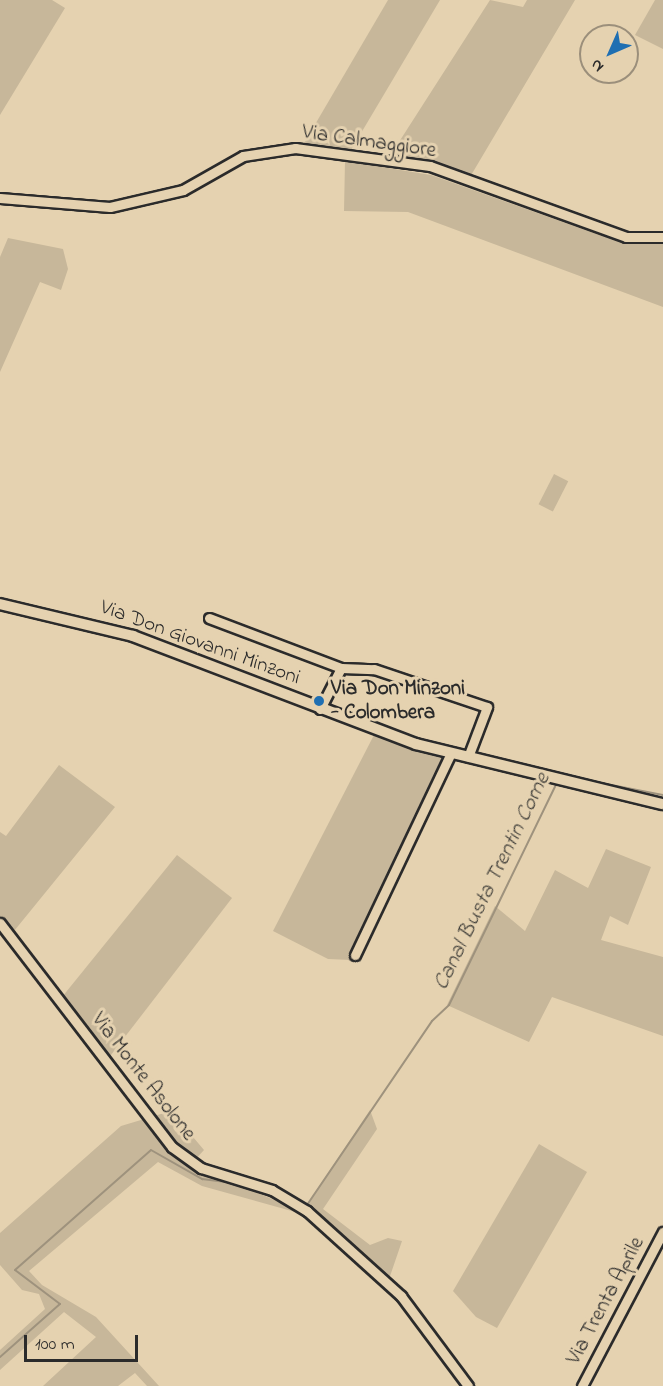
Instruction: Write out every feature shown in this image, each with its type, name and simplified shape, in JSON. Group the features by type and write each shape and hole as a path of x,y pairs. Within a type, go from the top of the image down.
{"street":[{"name":"Via Calmaggiore","path":"0,198 110,207 183,190 243,156 295,148 430,166 626,237 663,237"},
{"name":"Via Don Giovanni Minzoni","path":"0,604 122,632 320,709 451,753 663,804"},
{"path":"209,618 341,668 374,669 487,707 468,757"},
{"path":"320,709 341,668"},
{"path":"355,955 451,753"},
{"name":"Via Monte Asolone","path":"0,923 172,1147 201,1168 296,1202 401,1296 468,1386"},
{"name":"Via Trenta Aprile","path":"582,1386 663,1232"}],"shaded area":[{"path":"0,0 52,0 65,8 0,115"},
{"path":"388,0 440,0 351,150 303,145"},
{"path":"490,0 523,7 527,0 575,0 470,177 390,156"},
{"path":"655,0 663,0 663,49 639,37 639,28"},
{"path":"345,161 431,175 599,235 663,244 663,307 408,212 344,211"},
{"path":"8,238 63,249 68,269 61,290 40,282 0,372 0,257"},
{"path":"554,474 568,481 553,512 539,504"},
{"path":"374,735 444,756 351,960 328,959 273,931"},
{"path":"59,765 115,807 10,936 0,926 0,832 6,836"},
{"path":"606,849 651,867 628,925 610,916 601,940 663,957 663,1036 552,997 529,1042 447,1005 495,906 525,931 555,870 588,888"},
{"path":"177,855 232,898 104,1064 58,1002"},
{"path":"370,1110 377,1129 323,1209 370,1245 388,1238 402,1241 387,1285 306,1215 202,1186 158,1162 29,1271 42,1285 96,1317 159,1386 147,1386 135,1373 118,1386 43,1386 96,1337 64,1312 0,1370 0,1350 45,1309 39,1294 22,1290 0,1265 0,1233 121,1126 171,1111 204,1150 194,1161 163,1131 158,1138 177,1158 302,1212"},
{"path":"539,1144 587,1172 497,1328 476,1317 453,1291"}],"waterway":[{"name":"Canal Busta Trentin Corne","path":"560,775 663,795"},
{"name":"Canal Busta Trentin Corne","path":"307,1205 432,1021 449,1005 557,783"},
{"name":"Canal Busta Trentin Corne","path":"0,1357 60,1304 15,1270 151,1150 202,1179 234,1183"},
{"name":"Canal Busta Trentin Corne","path":"248,1187 284,1202"},
{"name":"Canal Busta Trentin Corne","path":"291,1206 299,1213"}],"place":[{"name":"Via Don Minzoni - Colombera","path":"319,701"}]}
